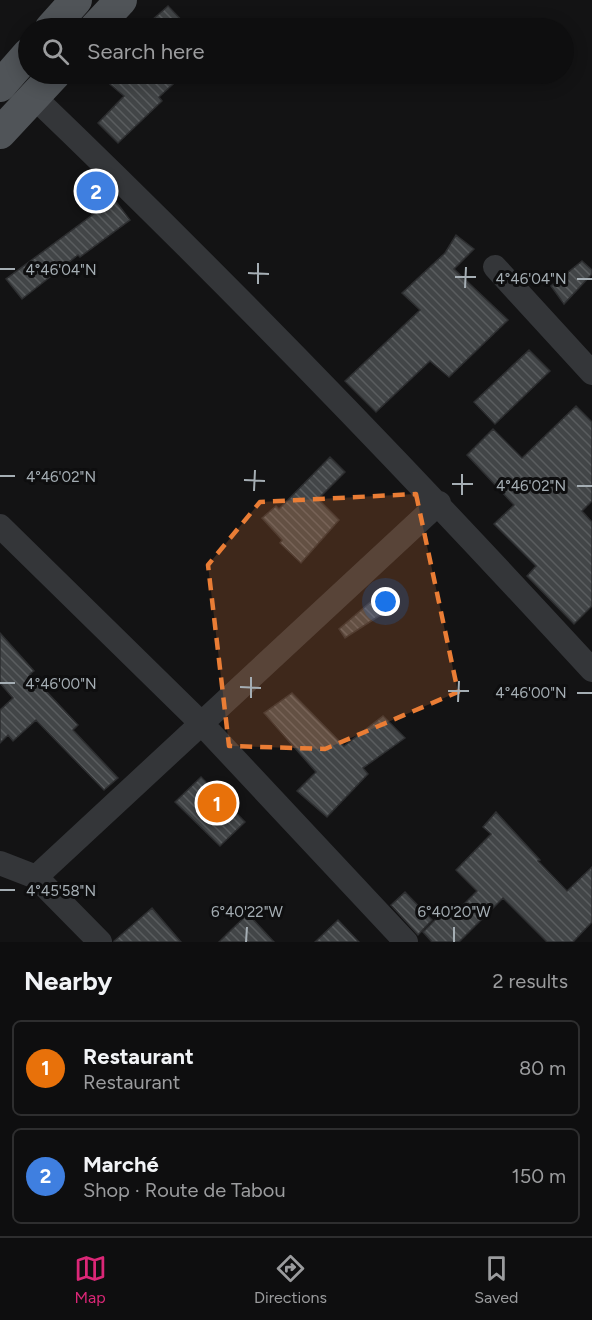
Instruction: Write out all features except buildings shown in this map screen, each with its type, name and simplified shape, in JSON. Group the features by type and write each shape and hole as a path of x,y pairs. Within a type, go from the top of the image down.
{"main road":[{"path":"60,18 76,0"},
{"path":"104,18 121,0"},
{"path":"0,86 18,65"},
{"path":"0,133 46,84"}],"street":[{"path":"34,97 124,183 439,503 592,670"},
{"path":"495,267 592,373"},
{"path":"36,877 439,503"},
{"path":"0,526 201,724 406,942"},
{"path":"0,863 36,877 100,942"}],"highlighted area":[{"path":"416,494 458,692 325,749 229,746 208,565 260,502"}],"place":[{"name":"Marché","path":"96,191"},
{"name":"Restaurant","path":"217,803"}]}
